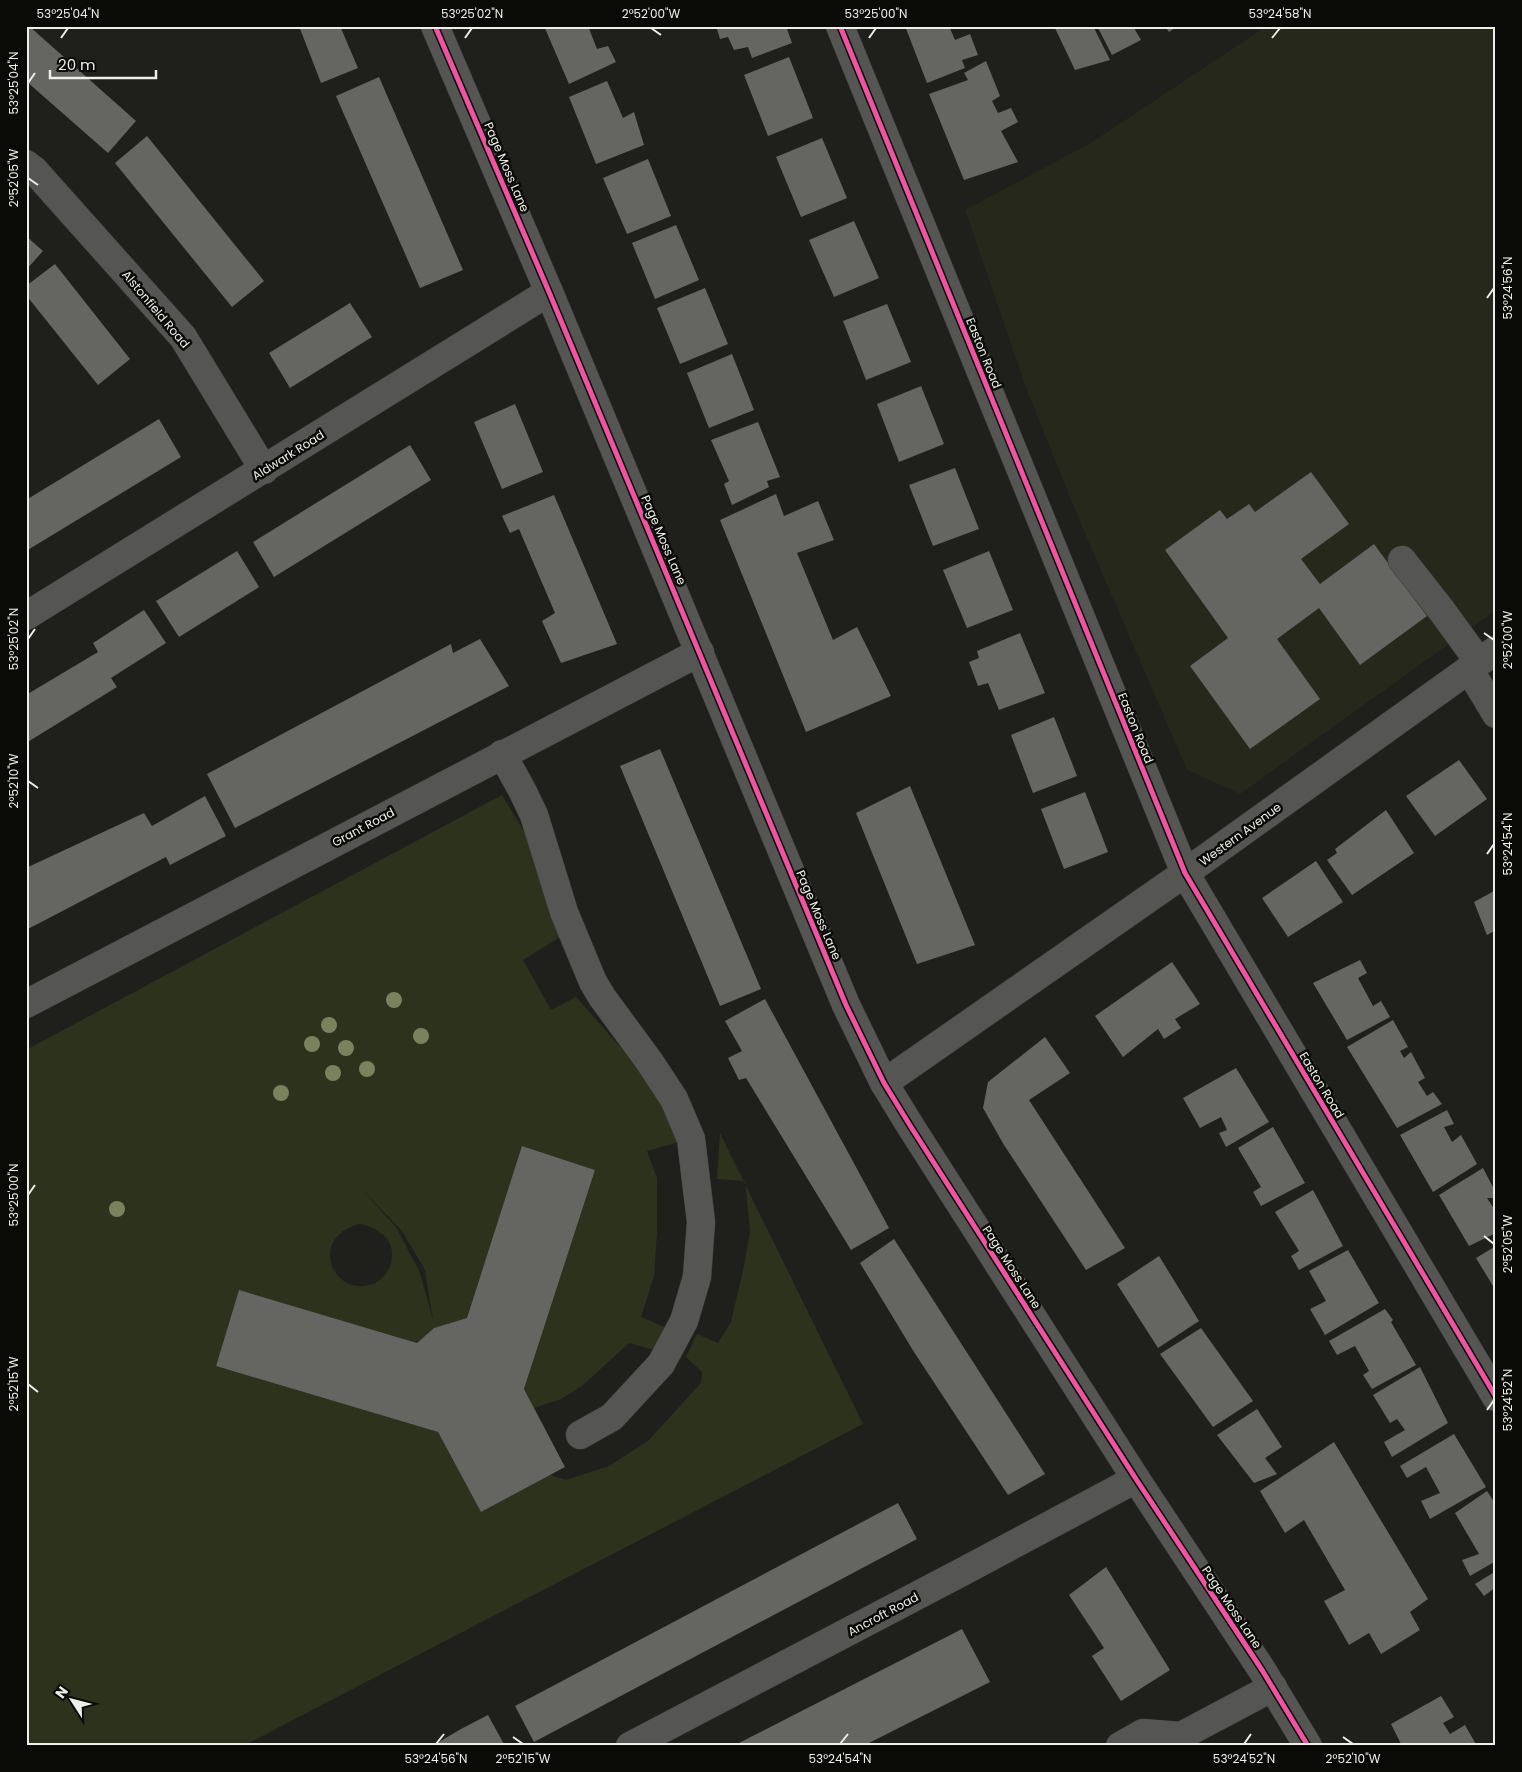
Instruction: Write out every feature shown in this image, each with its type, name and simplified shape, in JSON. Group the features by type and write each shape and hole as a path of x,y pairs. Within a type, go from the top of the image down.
{"street":[{"name":"Page Moss Lane","path":"435,26 549,292 846,1005 884,1083 1136,1479 1273,1687 1308,1746"},
{"name":"Easton Road","path":"840,26 1185,873 1496,1397"},
{"name":"Alstonfield Road","path":"26,164 34,170 183,338 264,470"},
{"name":"Aldwark Road","path":"26,616 549,292"},
{"path":"1402,560 1481,660 1496,714"},
{"name":"Grant Road","path":"26,1004 700,652"},
{"name":"Western Avenue","path":"884,1083 1185,873 1481,660"},
{"path":"502,754 534,815 564,912 593,982 674,1099 691,1139 700,1213 697,1277 684,1321 661,1364 612,1417 580,1435"},
{"name":"Ancroft Road","path":"630,1746 1136,1479"},
{"path":"1120,1746 1143,1733 1181,1736 1273,1687"}],"shaded area":[{"path":"1267,26 1496,26 1496,610 1240,794 1187,770 1084,531 1029,396 965,210 1089,144"},
{"path":"502,795 526,835 560,937 523,960 551,1010 576,997 638,1067 666,1109 679,1142 647,1151 657,1178 657,1233 654,1276 641,1317 667,1328 653,1350 629,1343 582,1386 561,1399 534,1408 524,1389 595,1170 523,1146 467,1318 434,1328 417,1343 239,1290 216,1366 438,1432 481,1512 550,1475 566,1480 609,1466 648,1441 701,1383 702,1372 686,1357 697,1334 718,1343 731,1322 750,1231 745,1185 863,1424 243,1746 26,1746 26,1050","holes":["357,1184 402,1231 425,1270 433,1320 420,1273 396,1227","359,1224 373,1228 385,1236 389,1242 392,1255 391,1263 384,1277 374,1284 356,1286 345,1282 336,1274 331,1263 330,1252 334,1240 344,1231"]},
{"path":"720,1133 744,1181 717,1179"}],"building":[{"path":"26,26 29,26 136,121 108,153 26,81"},
{"path":"299,26 340,26 358,68 321,83"},
{"path":"544,26 588,26 597,49 608,46 616,62 569,84"},
{"path":"716,26 786,26 792,43 752,58 748,47 734,50 728,37 720,39"},
{"path":"905,26 949,26 955,40 970,34 978,55 962,60 965,68 927,83"},
{"path":"1054,26 1093,26 1110,60 1075,70"},
{"path":"1097,26 1138,26 1134,28 1141,40 1112,55"},
{"path":"1165,26 1178,26 1169,32"},
{"path":"789,57 813,118 768,136 744,75"},
{"path":"986,61 1000,96 992,101 998,113 1011,108 1018,122 1001,131 1018,162 964,180 929,94 968,80 964,73"},
{"path":"379,77 463,270 420,288 336,96"},
{"path":"607,81 623,118 634,112 644,145 596,164 569,97"},
{"path":"147,136 264,281 232,307 115,163"},
{"path":"822,138 847,198 801,217 776,157"},
{"path":"648,159 671,216 627,234 603,178"},
{"path":"854,221 879,278 834,297 809,240"},
{"path":"676,225 699,280 655,299 632,243"},
{"path":"26,236 43,251 26,270"},
{"path":"55,264 130,359 98,385 26,295 26,286"},
{"path":"705,288 728,344 680,364 657,308"},
{"path":"350,303 372,337 290,388 269,353"},
{"path":"887,304 911,362 866,380 843,321"},
{"path":"732,354 754,410 709,428 687,373"},
{"path":"921,386 944,444 899,462 877,404"},
{"path":"515,404 543,472 502,489 474,422"},
{"path":"159,419 181,457 26,551 26,500"},
{"path":"758,422 780,477 767,481 769,487 732,505 724,484 729,481 711,440"},
{"path":"410,445 431,480 274,577 253,542"},
{"path":"955,468 979,529 933,546 909,485"},
{"path":"1311,472 1349,524 1301,559 1320,584 1374,544 1427,616 1360,665 1319,608 1277,639 1320,699 1250,749 1190,666 1228,638 1165,550 1220,510 1227,519 1249,504 1255,512"},
{"path":"776,494 784,516 818,501 834,540 797,553 833,640 857,627 891,696 806,732 720,520"},
{"path":"554,495 617,644 561,663 542,621 555,613 519,529 510,533 502,516"},
{"path":"237,551 259,587 179,637 156,601"},
{"path":"989,551 1013,610 967,628 943,570"},
{"path":"144,610 166,643 111,678 117,687 26,743 26,695 98,652 93,643"},
{"path":"1020,633 1045,693 999,710 988,683 978,686 969,662 979,658 977,651"},
{"path":"480,639 509,686 235,828 207,774 451,644 453,653"},
{"path":"1054,717 1077,776 1033,793 1011,735"},
{"path":"660,749 761,989 720,1006 620,766"},
{"path":"1459,760 1487,799 1435,836 1406,796"},
{"path":"910,786 975,945 917,964 856,813"},
{"path":"1085,792 1108,852 1064,869 1041,809"},
{"path":"205,796 226,836 170,865 166,857 26,930 26,868 144,813 152,826"},
{"path":"1386,810 1414,853 1352,895 1327,860 1337,853 1335,849"},
{"path":"1316,861 1343,902 1288,937 1262,898"},
{"path":"1496,890 1496,930 1487,935 1474,902"},
{"path":"1360,960 1367,973 1358,978 1373,1006 1381,1001 1390,1017 1347,1040 1313,983"},
{"path":"1172,962 1200,1004 1175,1019 1181,1028 1164,1039 1158,1029 1123,1057 1095,1016"},
{"path":"765,999 889,1228 851,1250 746,1078 739,1080 728,1058 742,1051 725,1021"},
{"path":"1393,1020 1408,1047 1400,1051 1404,1058 1411,1052 1425,1078 1418,1082 1427,1096 1433,1092 1442,1104 1397,1128 1347,1047"},
{"path":"1045,1037 1070,1073 1029,1100 1125,1248 1086,1270 1004,1145 983,1108 988,1082"},
{"path":"1236,1068 1269,1122 1226,1147 1219,1133 1227,1130 1221,1117 1200,1128 1183,1098"},
{"path":"1447,1110 1454,1124 1444,1127 1452,1142 1461,1135 1477,1164 1433,1192 1400,1135"},
{"path":"1273,1127 1305,1183 1261,1206 1253,1192 1261,1187 1238,1148"},
{"path":"522,1146 595,1170 524,1389 565,1467 481,1512 438,1432 216,1366 239,1290 417,1343 434,1328 467,1318"},
{"path":"1483,1168 1496,1193 1496,1198 1487,1198 1496,1212 1496,1233 1469,1246 1439,1195"},
{"path":"1313,1190 1343,1246 1299,1270 1291,1256 1299,1251 1275,1212"},
{"path":"894,1239 1045,1474 1008,1495 914,1352 860,1263"},
{"path":"1496,1246 1496,1291 1476,1258"},
{"path":"1348,1250 1379,1303 1325,1335 1310,1309 1326,1301 1309,1271"},
{"path":"1159,1256 1199,1321 1158,1348 1117,1284"},
{"path":"1385,1309 1393,1320 1391,1322 1416,1365 1372,1389 1363,1375 1369,1371 1355,1346 1337,1355 1329,1341"},
{"path":"1201,1328 1253,1401 1213,1427 1160,1354"},
{"path":"1420,1367 1448,1423 1392,1457 1384,1442 1405,1430 1397,1419 1390,1423 1373,1395"},
{"path":"1257,1409 1282,1447 1265,1458 1277,1474 1254,1483 1217,1435"},
{"path":"1454,1434 1486,1487 1430,1519 1421,1501 1440,1493 1426,1467 1407,1478 1400,1466"},
{"path":"1334,1442 1428,1599 1410,1612 1420,1630 1381,1654 1369,1633 1349,1645 1324,1601 1345,1590 1304,1520 1285,1533 1260,1491"},
{"path":"1487,1491 1496,1505 1496,1561 1470,1576 1462,1560 1479,1554 1455,1513"},
{"path":"898,1503 917,1539 534,1742 515,1706"},
{"path":"1106,1567 1170,1670 1121,1701 1092,1656 1104,1648 1069,1595"},
{"path":"1496,1571 1496,1587 1484,1596 1475,1584"},
{"path":"962,1629 990,1682 863,1746 733,1746"},
{"path":"1441,1696 1454,1717 1443,1723 1450,1734 1465,1725 1477,1746 1402,1746 1391,1724"},
{"path":"488,1715 505,1746 432,1746 461,1729"}],"cycle path":[{"path":"435,26 549,292 846,1005 884,1083 1136,1479 1262,1670 1308,1746"},
{"path":"840,26 1185,873 1496,1397"}]}
